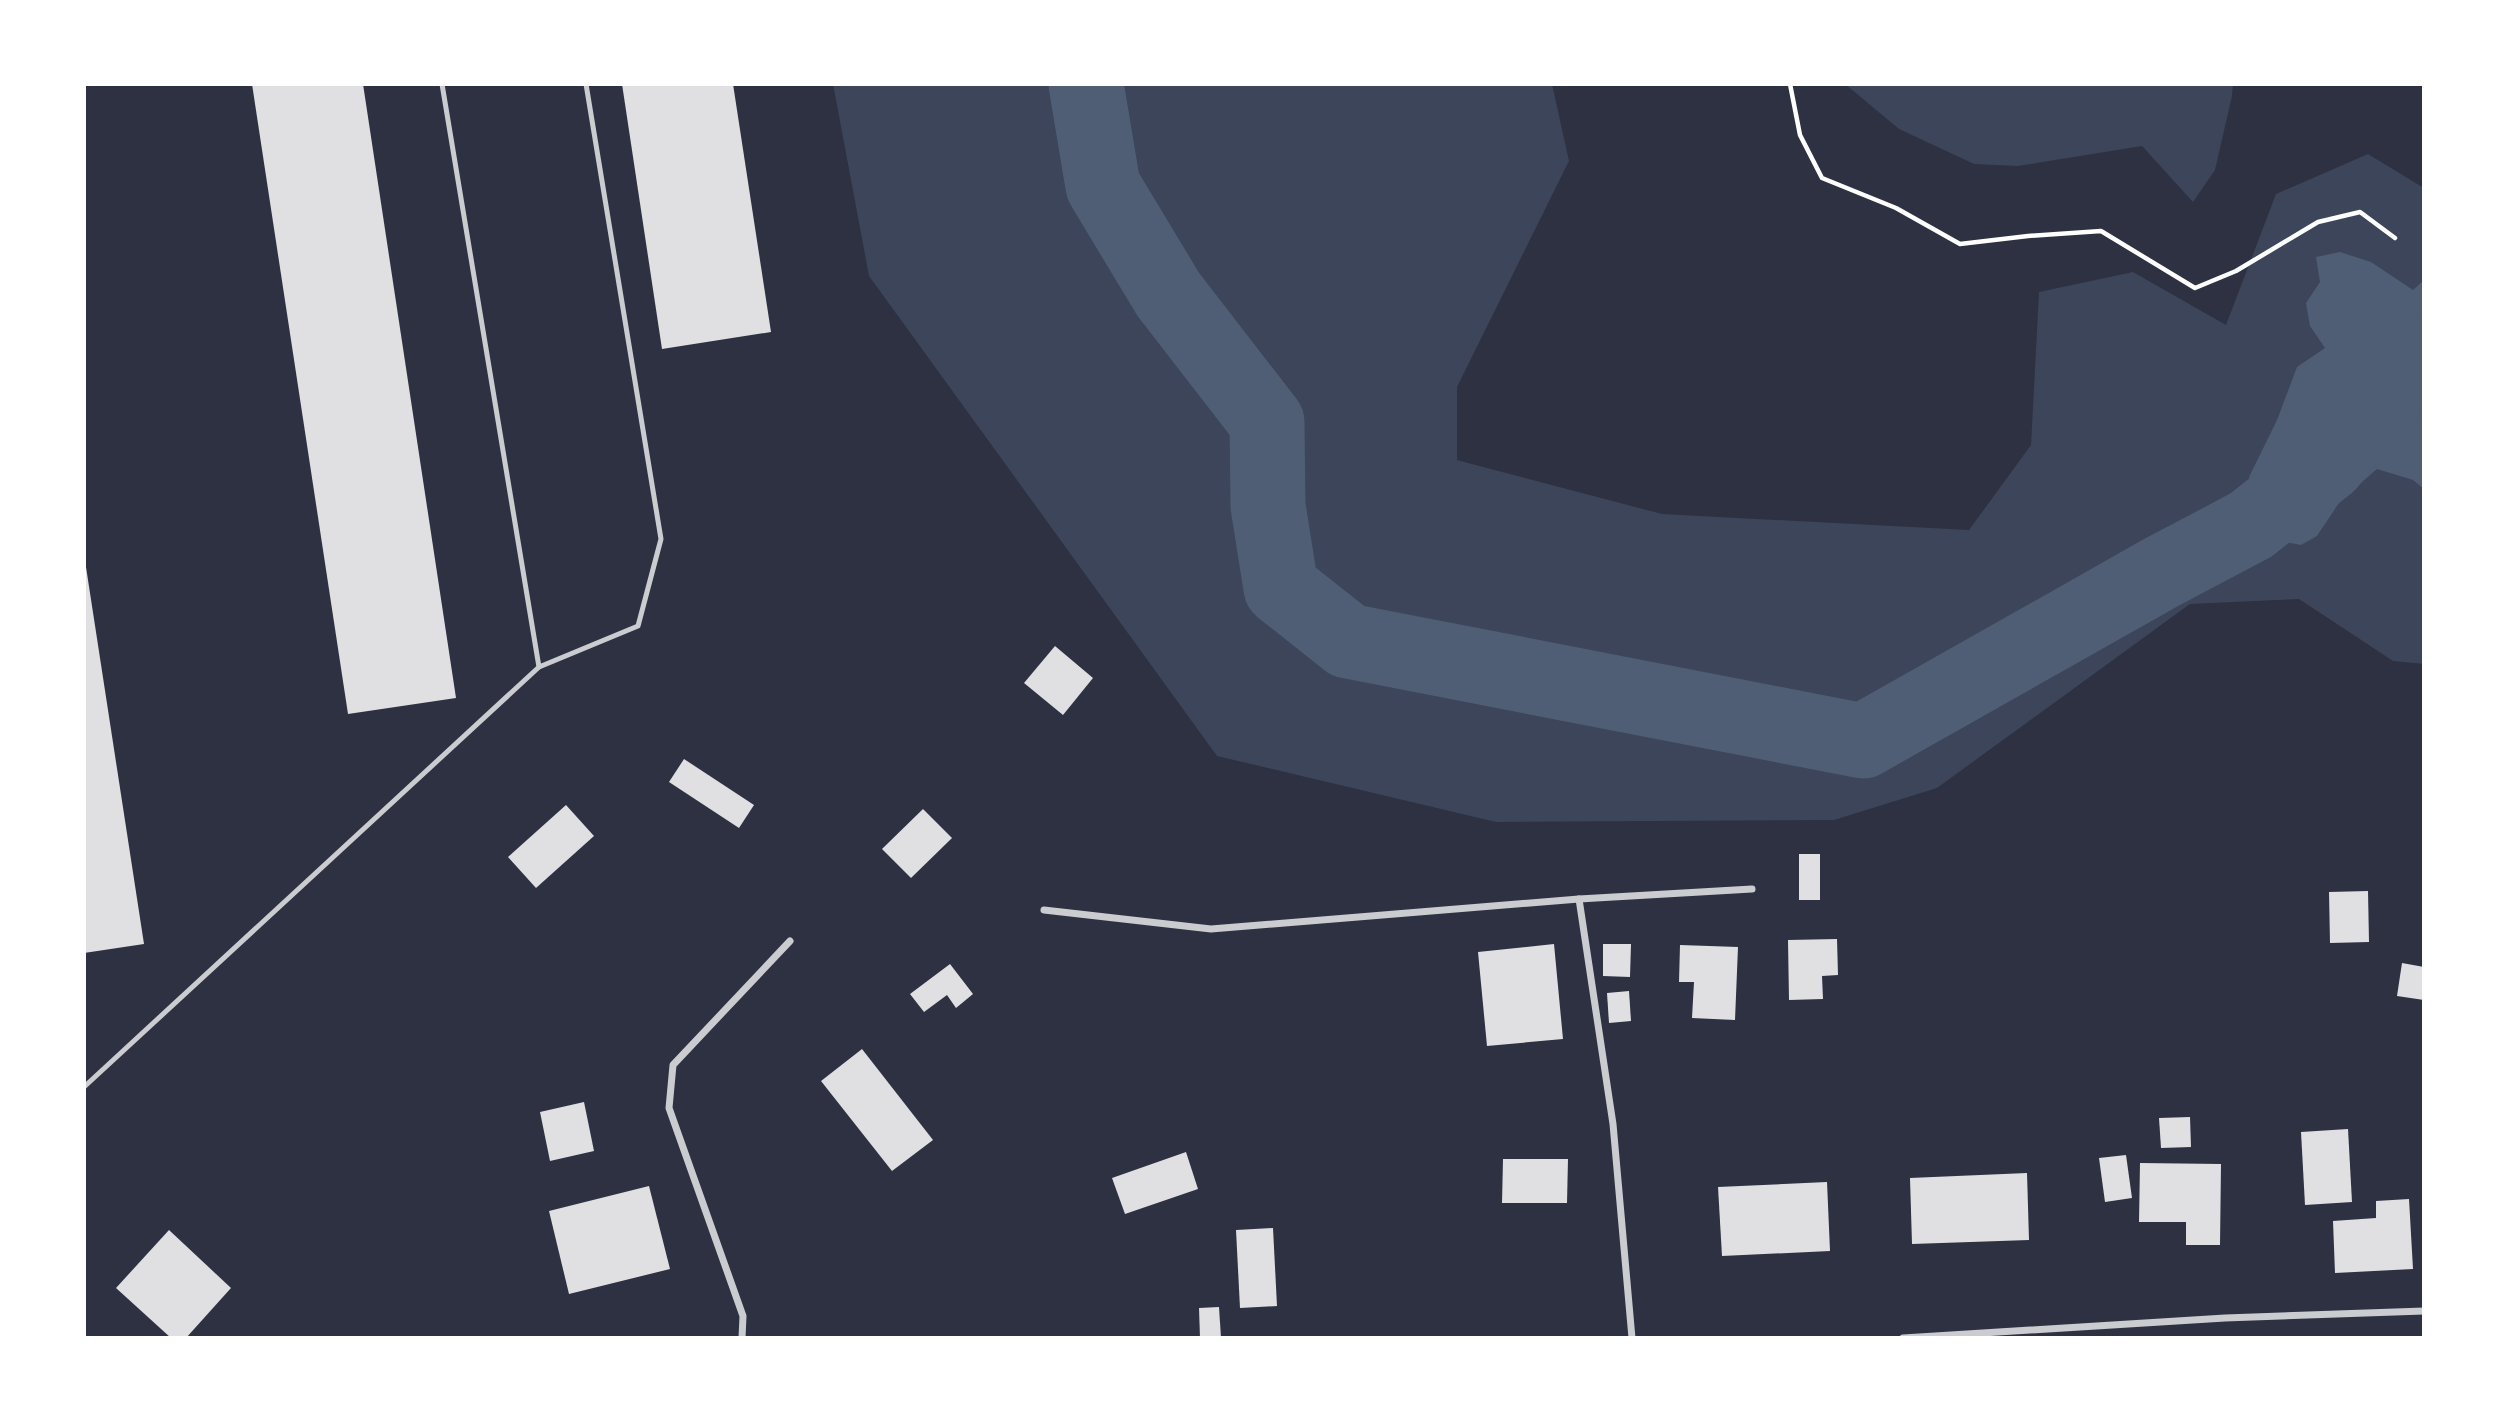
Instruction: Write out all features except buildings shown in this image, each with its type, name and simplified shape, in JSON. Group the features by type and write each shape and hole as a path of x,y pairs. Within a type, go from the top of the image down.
{"street":[{"path":"1044,910 1211,929 1752,889"},
{"path":"1578,900 1613,1124 1632,1338"},
{"path":"742,1338 743,1316 669,1108 673,1065 790,941"},
{"path":"1903,1338 2225,1318 2424,1311"}],"lane":[{"path":"442,84 539,667"},
{"path":"84,1087 539,667 638,626 661,539 586,84"}],"path":[{"path":"1790,84 1800,135 1822,178 1896,208 1960,244 2101,231 2195,288 2236,271 2318,222 2360,212 2395,238"}],"shaded area":[{"path":"833,84 1552,84 1569,161 1457,387 1457,460 1662,514 1969,530 2031,445 2039,292 2133,272 2226,325 2276,194 2368,154 2424,188 2424,664 2393,661 2299,599 2190,604 1937,788 1834,820 1496,822 1217,756 869,276"},
{"path":"1845,84 2233,84 2215,170 2193,202 2142,146 2018,166 1974,164 1899,129"},
{"path":"2340,252 2371,262 2413,290 2424,280 2424,489 2413,480 2377,469 2341,500 2317,536 2301,545 2268,539 2251,525 2249,477 2277,420 2297,367 2325,348 2310,326 2306,303 2320,282 2316,257"}],"waterway":[{"path":"1086,84 1103,186 1168,294 1267,422 1268,506 1281,588 1348,641 1863,741 2162,572 2251,525 2328,464 2424,353"}]}
